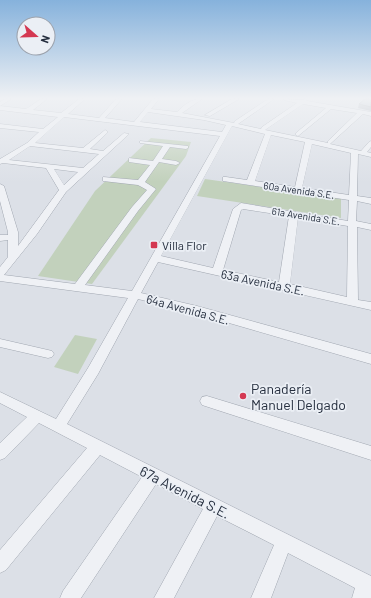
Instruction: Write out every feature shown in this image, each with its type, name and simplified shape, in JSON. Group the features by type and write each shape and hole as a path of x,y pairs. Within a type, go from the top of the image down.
{"street":[{"path":"8,127 45,131"},
{"path":"2,159 29,144 50,127"},
{"path":"161,127 223,134"},
{"path":"58,427 93,371 223,134 230,127"},
{"path":"252,127 371,155"},
{"path":"250,183 267,130 271,127"},
{"path":"298,134 306,127"},
{"path":"330,142 346,127"},
{"path":"84,151 104,132"},
{"path":"0,274 34,232 63,190 126,134"},
{"path":"298,190 309,141"},
{"path":"142,142 186,147"},
{"path":"353,302 353,198 359,151 371,143"},
{"path":"29,144 104,153"},
{"path":"140,183 168,145"},
{"path":"2,159 85,171"},
{"path":"132,160 176,163"},
{"path":"49,167 63,190"},
{"path":"78,288 135,209 152,191 152,189 140,183 106,179"},
{"name":"60a Avenida S.E.","path":"226,179 371,201"},
{"path":"0,187 13,232 13,257"},
{"name":"61a Avenida S.E.","path":"217,272 240,206 371,227"},
{"path":"284,287 294,214"},
{"path":"0,238 13,237"},
{"name":"63a Avenida S.E.","path":"156,258 371,306"},
{"name":"64a Avenida S.E.","path":"0,278 135,296 193,309 371,360"},
{"path":"0,343 48,354"},
{"name":"67a Avenida S.E.","path":"0,397 284,542 366,589"},
{"path":"207,401 371,453"},
{"path":"0,453 37,416"},
{"path":"0,564 97,447"},
{"path":"70,598 153,475"},
{"path":"164,598 214,506"},
{"path":"261,598 284,542"}],"green space":[{"path":"151,138 191,142 186,156 92,284 38,276 95,191"},
{"path":"205,179 341,198 341,218 197,196"},
{"path":"75,335 97,339 78,374 54,367"}],"place":[{"name":"Villa Flor","path":"154,245"},
{"name":"Panadería Manuel Delgado","path":"243,396"}]}
